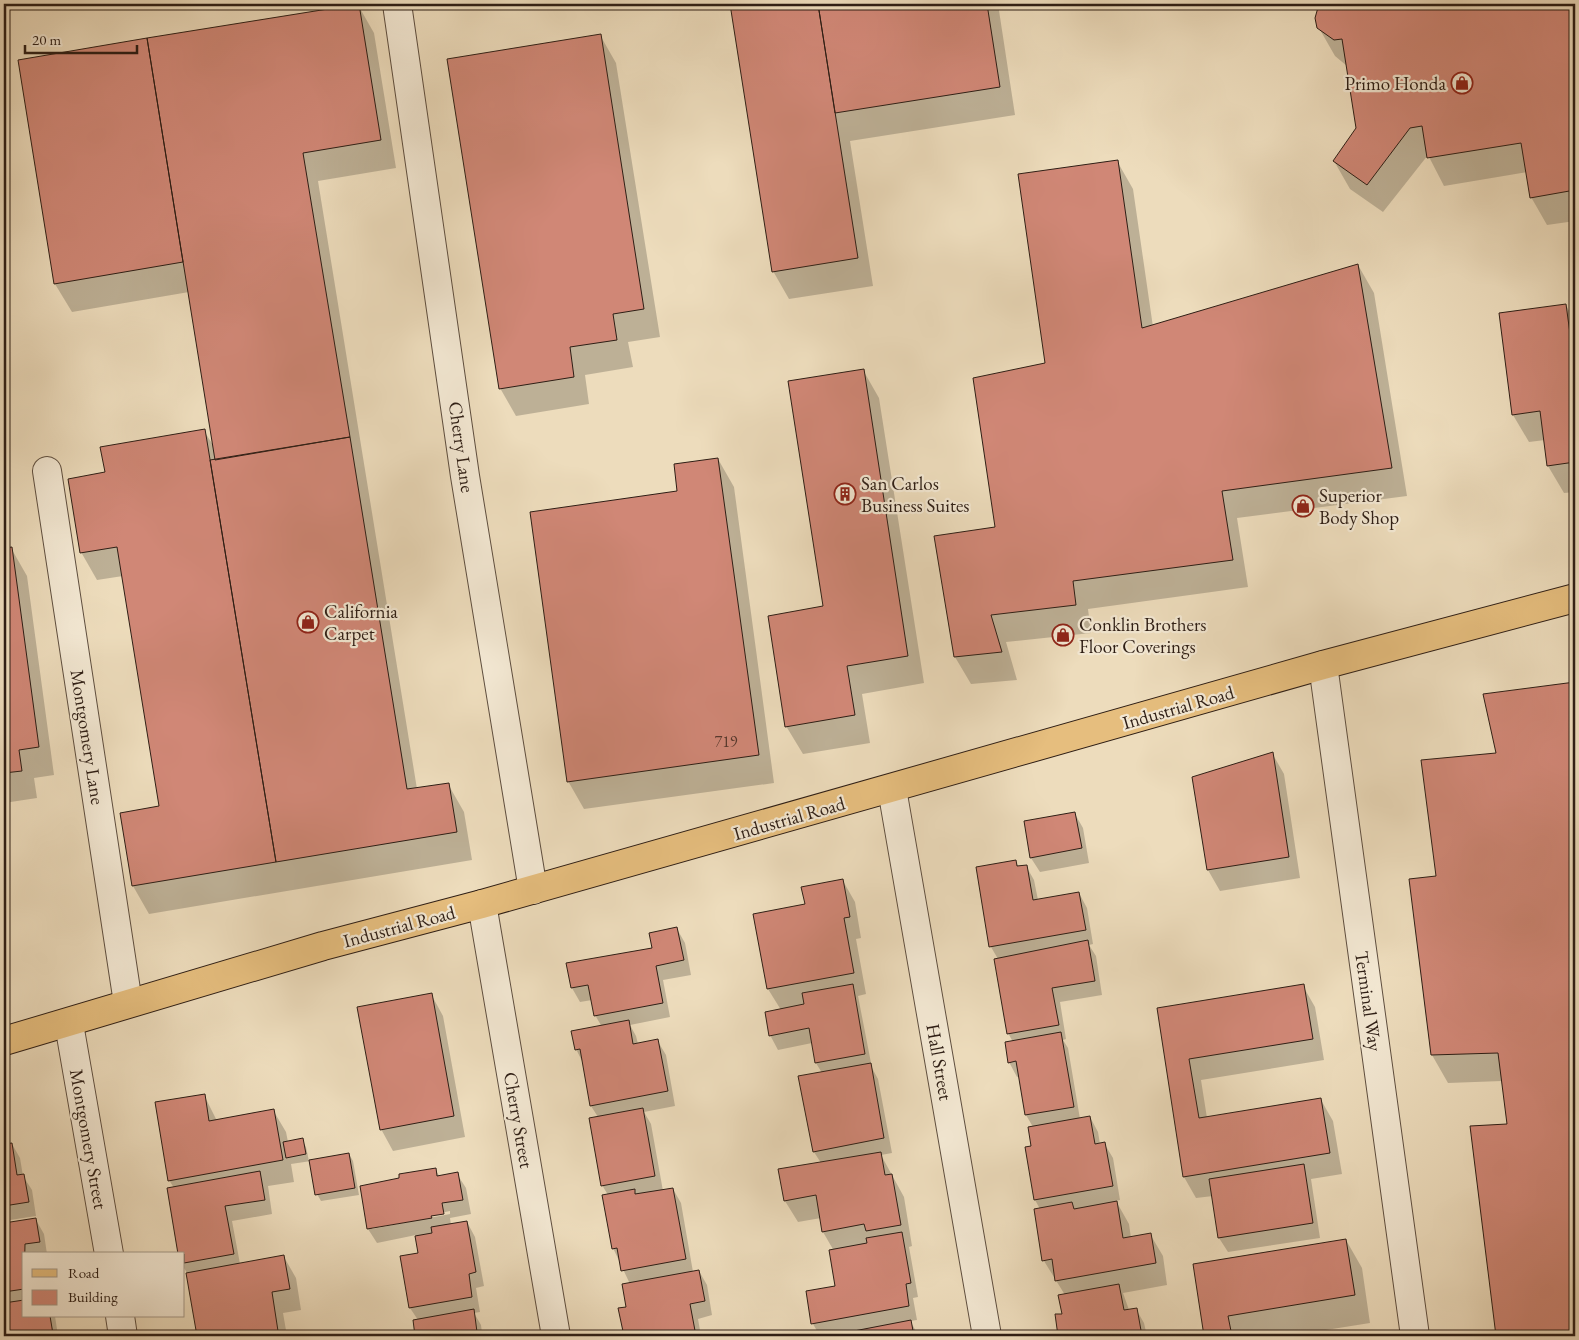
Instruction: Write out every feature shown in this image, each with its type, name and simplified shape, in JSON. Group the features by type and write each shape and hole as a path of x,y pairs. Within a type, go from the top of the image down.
{"main road":[{"name":"Industrial Road","path":"4,1041 69,1024 128,1003 323,946 533,890 1323,665 1575,598"}],"street":[{"name":"Cherry Lane","path":"398,4 465,476 533,890"},
{"name":"Montgomery Lane","path":"47,471 128,1003"},
{"name":"Terminal Way","path":"1323,665 1416,1336"},
{"name":"Hall Street","path":"892,788 987,1336"},
{"name":"Cherry Street","path":"482,904 556,1336"},
{"name":"Montgomery Street","path":"69,1024 109,1252"},
{"path":"120,1318 123,1336"}],"building":[{"path":"359,4 381,140 303,153 350,437 215,460 147,38"},
{"path":"730,4 818,4 858,258 772,272"},
{"path":"818,4 987,4 1000,87 835,113"},
{"name":"Primo Honda","path":"1319,4 1575,4 1575,190 1530,198 1521,143 1427,158 1422,126 1410,128 1367,185 1333,161 1356,128 1342,39 1334,40 1317,28 1315,18"},
{"path":"601,34 644,309 613,314 617,340 570,347 574,377 499,389 447,59"},
{"path":"147,38 183,262 54,284 18,60"},
{"path":"1118,160 1142,328 1358,264 1392,468 1222,491 1233,560 1073,581 1076,605 991,615 1002,652 954,657 934,536 995,527 973,378 1045,363 1018,174"},
{"path":"1566,304 1575,371 1575,462 1547,466 1540,411 1512,415 1499,313"},
{"name":"San Carlos Business Suites","path":"864,369 908,656 847,666 855,715 785,727 768,616 823,606 788,381"},
{"path":"205,429 276,862 132,886 120,813 159,806 117,547 80,553 68,479 105,472 100,447"},
{"name":"California Carpet","path":"350,437 407,789 449,783 457,832 276,862 210,460"},
{"path":"718,458 759,755 567,782 530,512 677,491 674,464"},
{"path":"12,547 39,747 19,750 22,771 4,773 4,548"},
{"path":"1575,682 1575,1336 1496,1336 1470,1126 1507,1124 1498,1053 1431,1055 1409,879 1436,876 1421,760 1496,753 1483,694"},
{"path":"1273,752 1289,857 1207,870 1192,777"},
{"path":"1075,812 1082,848 1030,858 1024,821"},
{"path":"1016,860 1017,866 1027,865 1033,900 1079,892 1086,930 989,947 976,867"},
{"path":"843,879 850,917 844,918 854,973 767,989 753,914 805,904 801,887"},
{"path":"677,927 684,960 656,966 663,1003 594,1016 588,985 571,988 566,963 652,948 649,933"},
{"path":"1088,940 1095,981 1052,988 1059,1025 1007,1034 994,959"},
{"path":"853,984 865,1054 815,1063 809,1028 769,1036 765,1012 804,1004 802,993"},
{"path":"1304,984 1313,1039 1189,1059 1199,1118 1321,1098 1330,1153 1183,1177 1157,1008"},
{"path":"432,993 454,1116 380,1130 357,1007"},
{"path":"629,1020 633,1044 658,1039 668,1091 590,1106 580,1049 575,1050 571,1031"},
{"path":"1061,1032 1074,1107 1025,1115 1016,1061 1008,1063 1005,1042"},
{"path":"871,1063 884,1138 813,1152 798,1076"},
{"path":"205,1094 209,1121 274,1109 283,1160 168,1181 155,1102"},
{"path":"643,1108 655,1176 601,1186 589,1118"},
{"path":"1090,1116 1095,1144 1105,1142 1113,1186 1034,1200 1025,1147 1031,1146 1028,1127"},
{"path":"303,1138 306,1154 286,1158 283,1142"},
{"path":"12,1143 17,1175 24,1174 29,1202 4,1206 4,1144"},
{"path":"881,1152 885,1175 892,1174 901,1225 866,1231 864,1224 822,1232 816,1195 784,1201 778,1169"},
{"path":"349,1153 355,1188 315,1195 309,1160"},
{"path":"1304,1164 1313,1223 1218,1238 1209,1179"},
{"path":"436,1168 437,1176 458,1172 463,1200 442,1203 444,1214 431,1216 432,1218 367,1229 360,1186 399,1178 399,1174"},
{"path":"260,1171 265,1200 225,1206 234,1254 185,1263 185,1252 178,1252 167,1188"},
{"path":"673,1188 686,1259 621,1271 617,1248 612,1249 602,1195 635,1189 635,1194"},
{"path":"1117,1201 1123,1238 1151,1233 1156,1263 1055,1281 1052,1259 1042,1261 1034,1209 1072,1202 1074,1209"},
{"path":"36,1218 40,1242 25,1244 25,1252 22,1252 22,1289 4,1292 4,1223"},
{"path":"467,1221 476,1272 469,1274 472,1297 409,1308 400,1256 418,1253 415,1236 432,1233 431,1227"},
{"path":"902,1232 911,1283 906,1284 909,1306 811,1324 806,1291 835,1286 829,1250 867,1243 866,1238"},
{"path":"1346,1239 1355,1295 1228,1316 1232,1336 1204,1336 1193,1264"},
{"path":"284,1255 290,1289 272,1292 278,1331 246,1336 197,1336 186,1273"},
{"path":"699,1270 705,1301 690,1304 696,1336 624,1336 618,1308 626,1307 622,1284"},
{"path":"1119,1284 1124,1310 1137,1308 1142,1336 1058,1336 1055,1314 1062,1314 1058,1295"},
{"path":"22,1300 22,1318 50,1318 53,1334 4,1336 4,1303"},
{"path":"474,1309 477,1332 485,1331 486,1336 415,1336 413,1320"},
{"path":"911,1320 914,1336 828,1336"}],"place":[{"name":"Primo Honda","path":"1462,83"},
{"name":"San Carlos Business Suites","path":"845,494"},
{"name":"Superior Body Shop","path":"1303,506"},
{"name":"California Carpet","path":"308,622"},
{"name":"Conklin Brothers Floor Coverings","path":"1063,635"}]}
